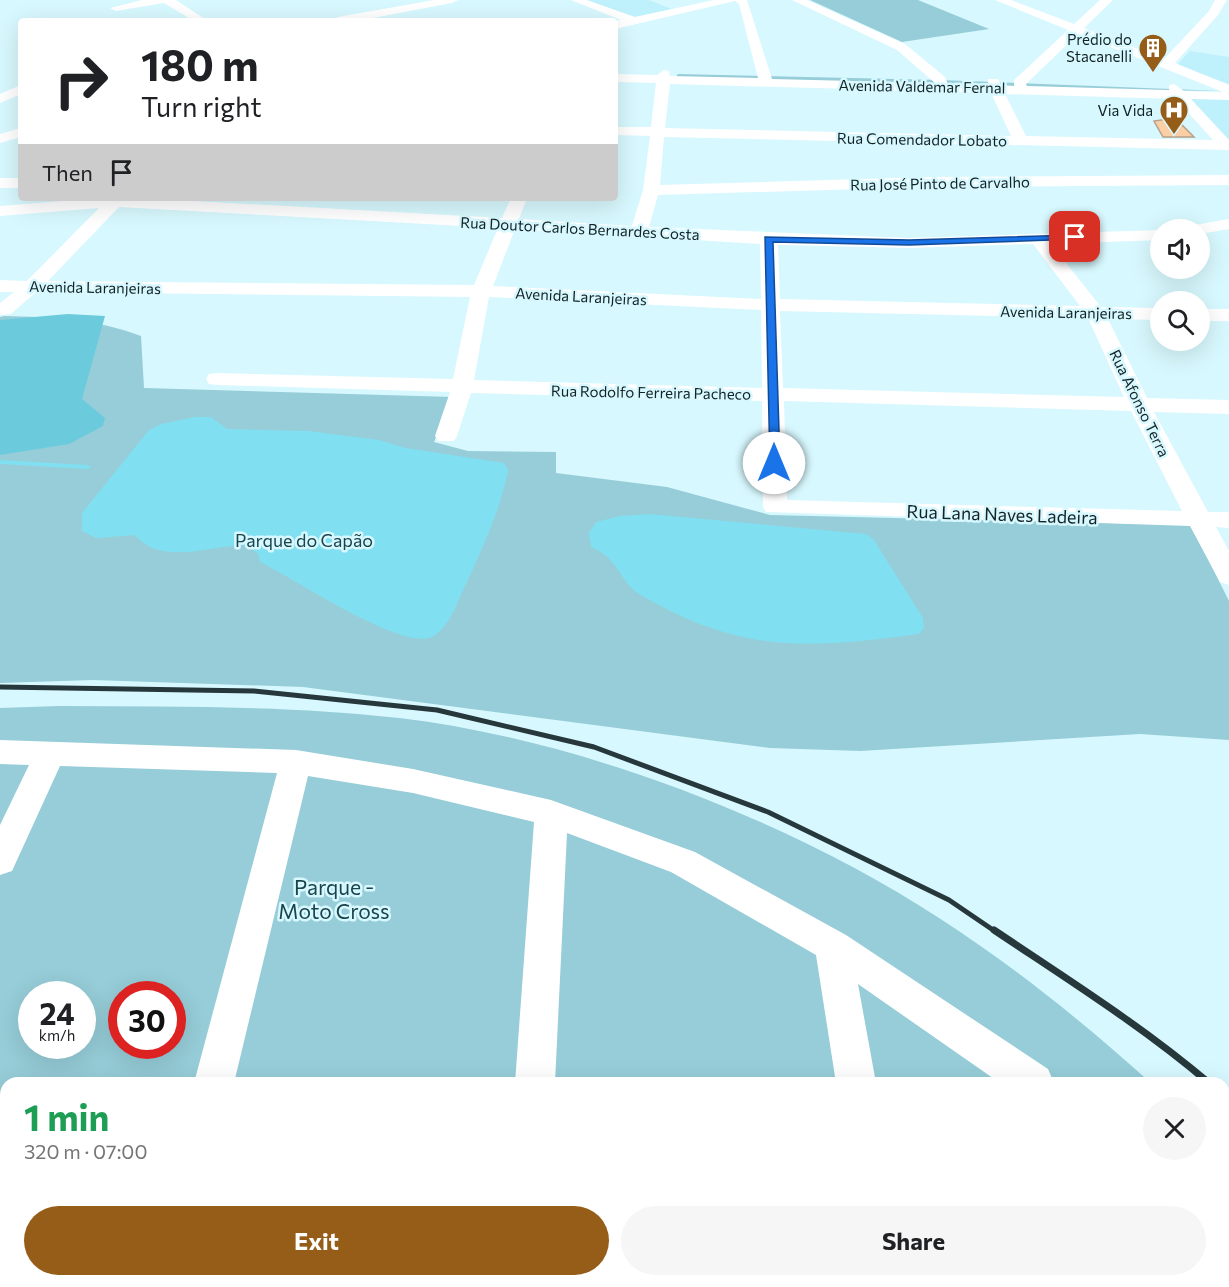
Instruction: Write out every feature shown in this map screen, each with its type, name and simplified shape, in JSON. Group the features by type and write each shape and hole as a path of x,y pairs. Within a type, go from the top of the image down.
{"street":[{"path":"114,18 111,3 161,0"},
{"path":"168,0 197,18"},
{"path":"365,0 422,17"},
{"path":"343,18 433,0"},
{"path":"391,7 452,0"},
{"path":"578,0 614,18"},
{"path":"622,22 703,3 730,0"},
{"path":"740,0 744,3 766,79"},
{"path":"798,0 901,47 942,84"},
{"path":"988,0 1059,25 1077,28"},
{"path":"1001,0 1167,64 1228,92"},
{"path":"1015,0 1071,22 1077,28"},
{"path":"1021,86 1107,0"},
{"path":"1167,64 1214,13 1221,0"},
{"path":"391,7 406,18"},
{"path":"1214,13 1229,15"},
{"name":"Avenida Valdemar Fernal","path":"618,75 1228,92"},
{"path":"639,230 651,190 664,76"},
{"path":"995,85 1021,141"},
{"path":"0,99 18,90"},
{"path":"1176,91 1227,145"},
{"path":"0,128 18,130"},
{"path":"0,139 18,131"},
{"name":"Rua Comendador Lobato","path":"618,131 1227,145"},
{"name":"Rua José Pinto de Carvalho","path":"651,190 963,182 1229,180"},
{"path":"0,183 18,183"},
{"name":"Rua Doutor Carlos Bernardes Costa","path":"0,211 105,201"},
{"path":"4,310 32,286 115,201"},
{"name":"Rua Doutor Carlos Bernardes Costa","path":"133,201 238,207 511,208 639,230 768,239 909,243 1150,235"},
{"path":"405,201 446,203"},
{"path":"446,436 462,388 481,291 511,208"},
{"path":"1210,227 1229,224"},
{"path":"1210,236 1229,237"},
{"path":"768,239 768,305 773,396"},
{"name":"Rua Afonso Terra","path":"1038,239 1095,312 1139,405 1229,576"},
{"name":"Avenida Laranjeiras","path":"0,286 481,291 768,305 1150,314"},
{"path":"1210,315 1229,315"},
{"name":"Rua Rodolfo Ferreira Pacheco","path":"217,379 462,388 1229,407"},
{"name":"Rua Lana Naves Ladeira","path":"773,396 775,507 1229,520"},
{"path":"0,752 296,762 413,781 551,813 683,861 833,946 1025,1077"},
{"path":"0,861 51,753"},
{"path":"216,1077 296,762"},
{"path":"535,1077 551,813"},
{"path":"833,946 855,1077"}],"shaded area":[{"path":"577,0 649,0 672,9 626,19"},
{"path":"1190,51 1229,57 1229,84 1177,65"},
{"path":"1181,94 1229,96 1229,141"},
{"path":"68,314 105,316 82,399 105,418 103,426 69,444 0,455 0,320"},
{"path":"195,417 211,417 227,429 308,431 379,440 406,448 504,463 508,470 496,513 454,611 440,631 434,636 419,639 374,624 260,562 258,554 246,545 173,552 146,545 135,535 96,538 82,531 82,513 149,430 161,424"},
{"path":"649,514 866,534 874,540 923,618 924,628 919,634 842,643 808,644 743,637 710,628 676,614 639,594 628,584 608,558 591,547 589,533 596,522 620,516"}],"green space":[{"path":"810,0 918,0 989,29 902,42"},
{"path":"678,74 939,80 942,87 675,78"},
{"path":"940,80 1222,91 944,87"},
{"name":"Parque do Capão","path":"0,317 91,322 141,336 144,388 453,397 434,442 468,451 556,452 556,473 667,487 770,515 1191,525 1229,601 1229,740 1140,734 860,751 770,748 303,687 93,680 0,683"},
{"name":"Parque - Moto Cross","path":"59,706 229,708 357,714 467,729 538,744 609,765 680,789 749,817 817,848 880,882 939,918 1022,976 1075,1017 1144,1077 0,1077 0,708"}],"building":[{"path":"1175,118 1194,137 1163,137 1154,121"}],"waterway":[{"path":"0,462 88,467"}],"railway":[{"path":"0,687 254,691 437,710 594,747 768,812 949,900 996,932"},
{"path":"994,930 1131,1022 1202,1077"}],"place":[{"name":"Prédio do Stacanelli","path":"1153,74"},
{"name":"Via Vida","path":"1174,136"}],"route":[{"path":"774,463 768,239 909,243 1075,237"}]}
